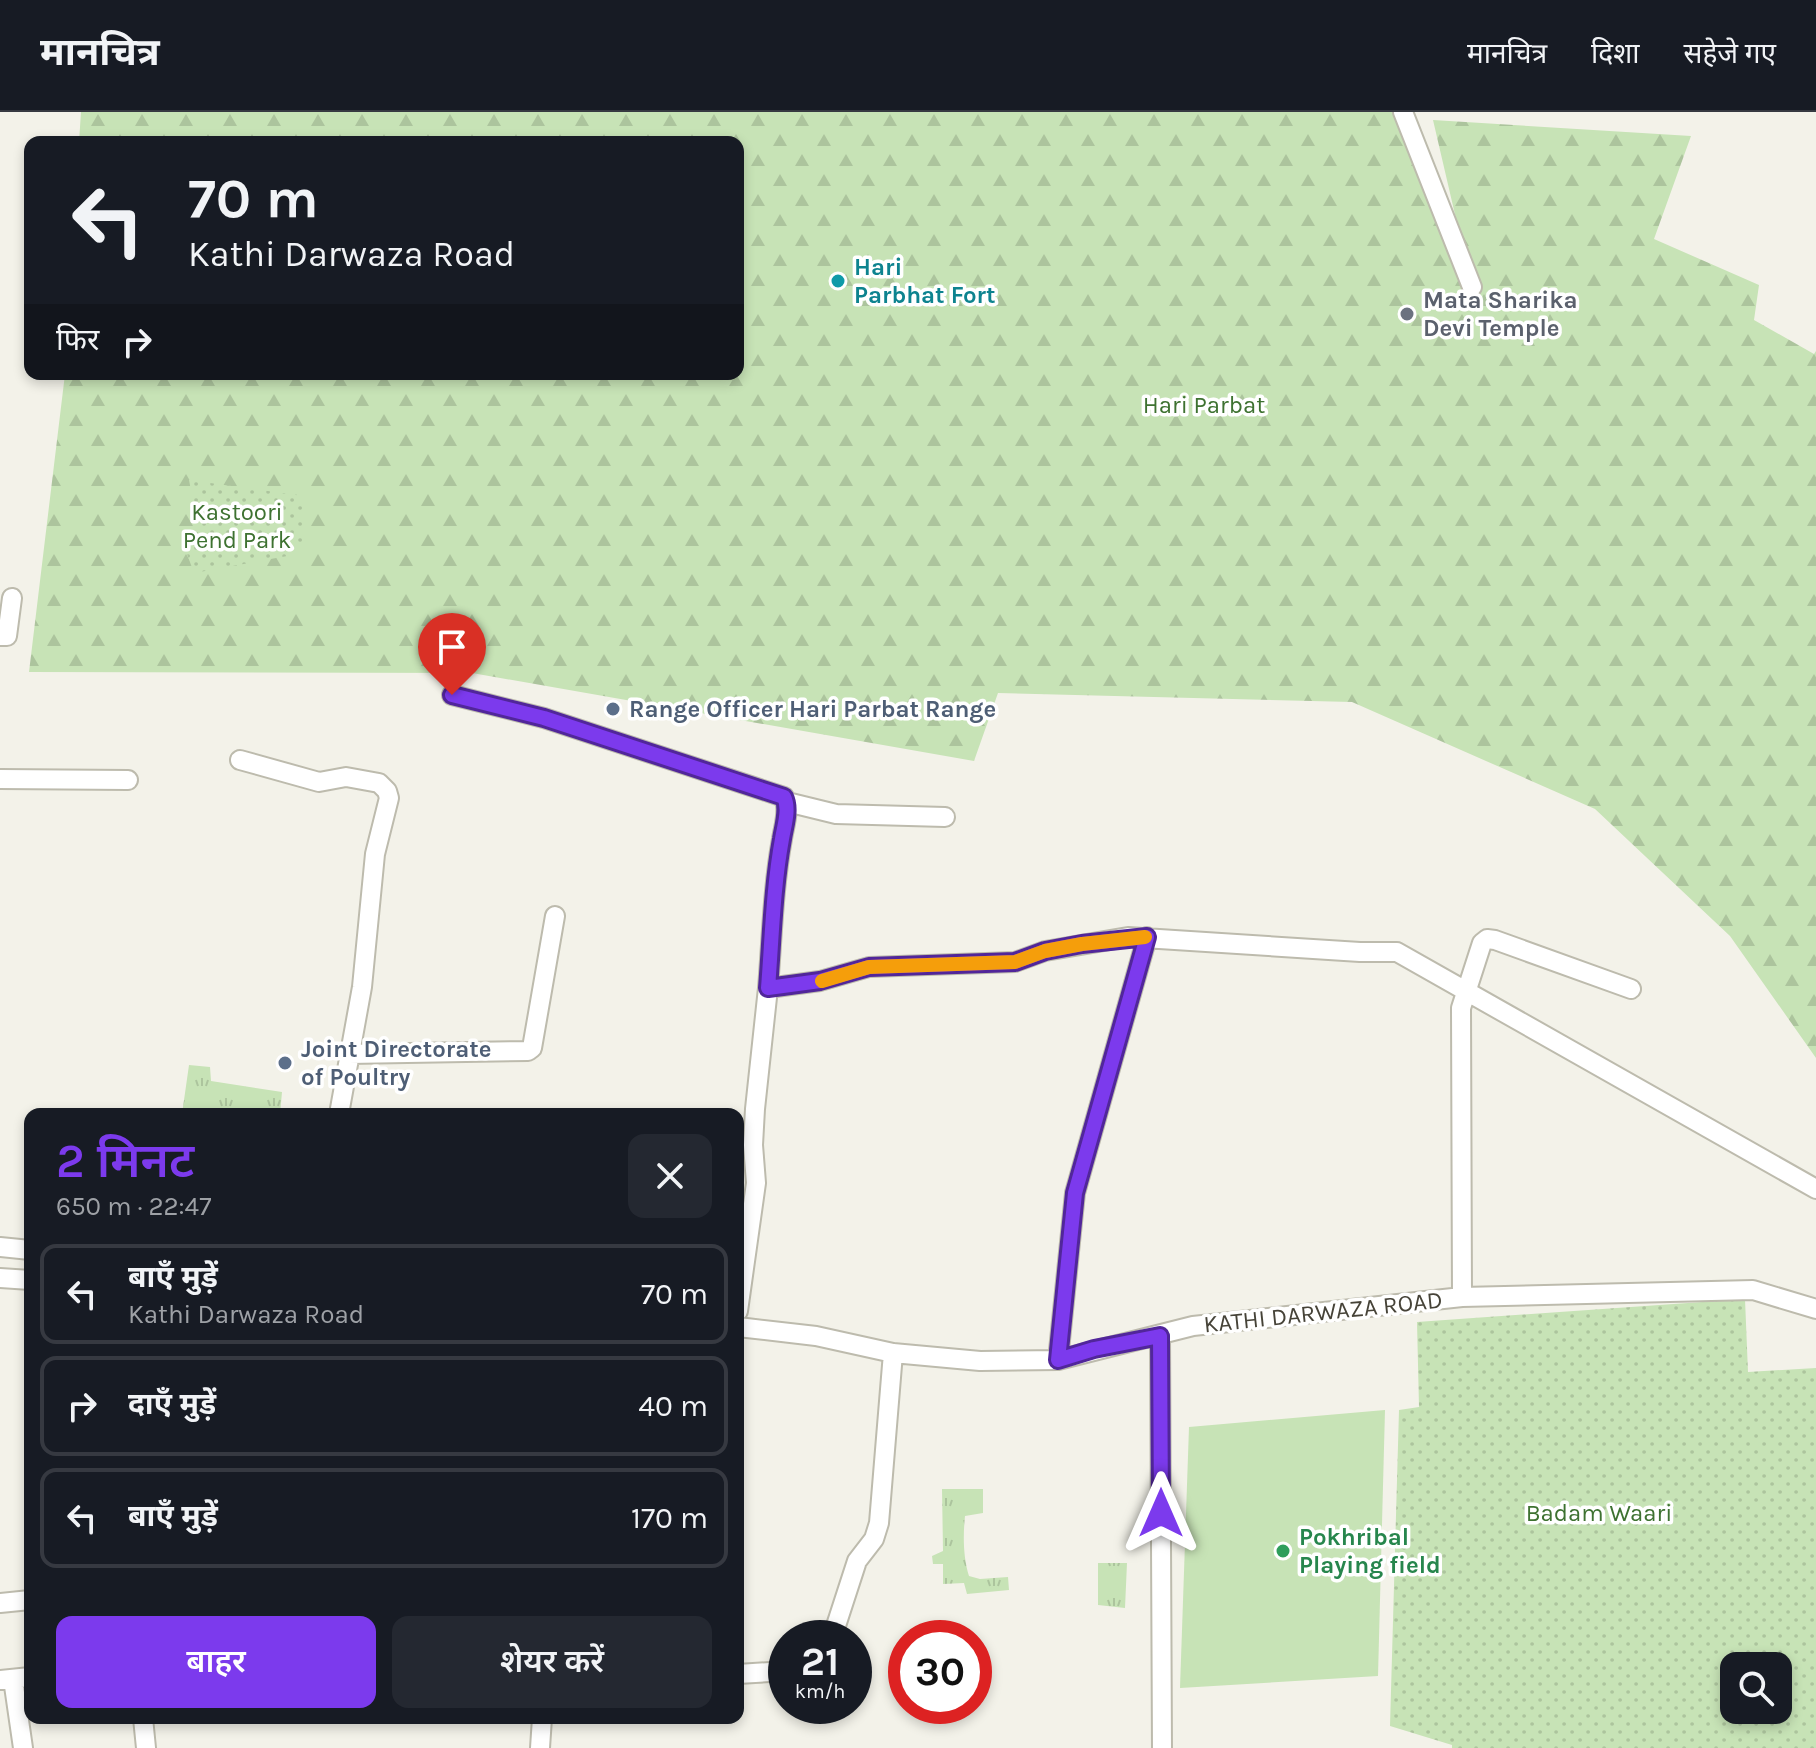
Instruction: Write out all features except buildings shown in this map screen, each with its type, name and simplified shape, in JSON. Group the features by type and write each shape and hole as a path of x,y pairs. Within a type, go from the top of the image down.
{"street":[{"path":"1403,112 1472,287"},
{"path":"0,636 7,636 12,598"},
{"path":"452,695 559,723 778,793 787,802 836,814 945,817"},
{"path":"240,760 319,782 346,777 379,783 387,791 389,798 371,884 362,987 340,1108"},
{"path":"0,779 128,780"},
{"path":"744,1268 756,1183 746,1146 757,1084 776,875 787,802"},
{"path":"349,1054 528,1051 532,1048 555,916"},
{"path":"768,988 820,981 869,967 1004,963 1082,944 1147,937 1397,952 1816,1189"},
{"path":"1058,1360 1075,1193 1147,937"},
{"path":"1462,1297 1461,1008 1482,943 1487,939 1631,989"},
{"path":"0,1247 24,1249"},
{"path":"0,1278 24,1280"},
{"name":"KATHI DARWAZA ROAD","path":"744,1328 816,1336 893,1353 980,1361 1058,1360 1193,1326 1462,1297 1753,1290 1816,1309"},
{"path":"1160,1336 1162,1748"},
{"path":"838,1620 857,1561 874,1539 879,1523 893,1353"},
{"path":"0,1603 24,1601"},
{"path":"744,1674 768,1672"},
{"path":"14,1679 23,1748"},
{"path":"144,1724 146,1748"},
{"path":"540,1748 542,1724"}],"green space":[{"name":"Hari Parbat","path":"81,112 1402,112 1470,279 1433,120 1691,136 1654,239 1759,285 1754,320 1814,354 1816,351 1816,1058 1730,936 1595,809 1352,702 998,693 974,761 472,673 29,672 64,380 744,380 744,136 79,136"},
{"name":"Kastoori Pend Park","path":"189,480 303,496 304,553 194,573 180,535 199,532"},
{"path":"189,1065 210,1067 211,1081 282,1092 281,1108 183,1108"},
{"name":"Badam Waari","path":"1745,1299 1748,1372 1816,1368 1816,1748 1452,1748 1452,1745 1390,1726 1399,1410 1419,1407 1417,1322"},
{"name":"Pokhribal Playing field","path":"1385,1410 1378,1676 1180,1688 1189,1427"},
{"path":"942,1489 983,1489 983,1513 965,1516 967,1569 969,1576 980,1579 1008,1577 1009,1590 967,1594 964,1583 943,1584 943,1564 933,1564 932,1556 943,1551"},
{"path":"1098,1563 1127,1563 1125,1608 1098,1605"}],"slow traffic":[{"path":"822,981 869,967 1015,962 1045,951 1145,937"}],"place":[{"name":"Hari Parbhat Fort","path":"838,281"},
{"name":"Mata Sharika Devi Temple","path":"1407,314"},
{"name":"Range Officer Hari Parbat Range","path":"613,709"},
{"name":"Joint Directorate of Poultry","path":"285,1063"},
{"name":"Pokhribal Playing field","path":"1283,1551"}],"route":[{"path":"452,695 544,718 784,797 787,802 786,818 776,875 768,988 820,981 869,967 1015,962 1045,951 1128,937 1147,937 1075,1193 1058,1360 1094,1349 1160,1336 1161,1513"}]}
